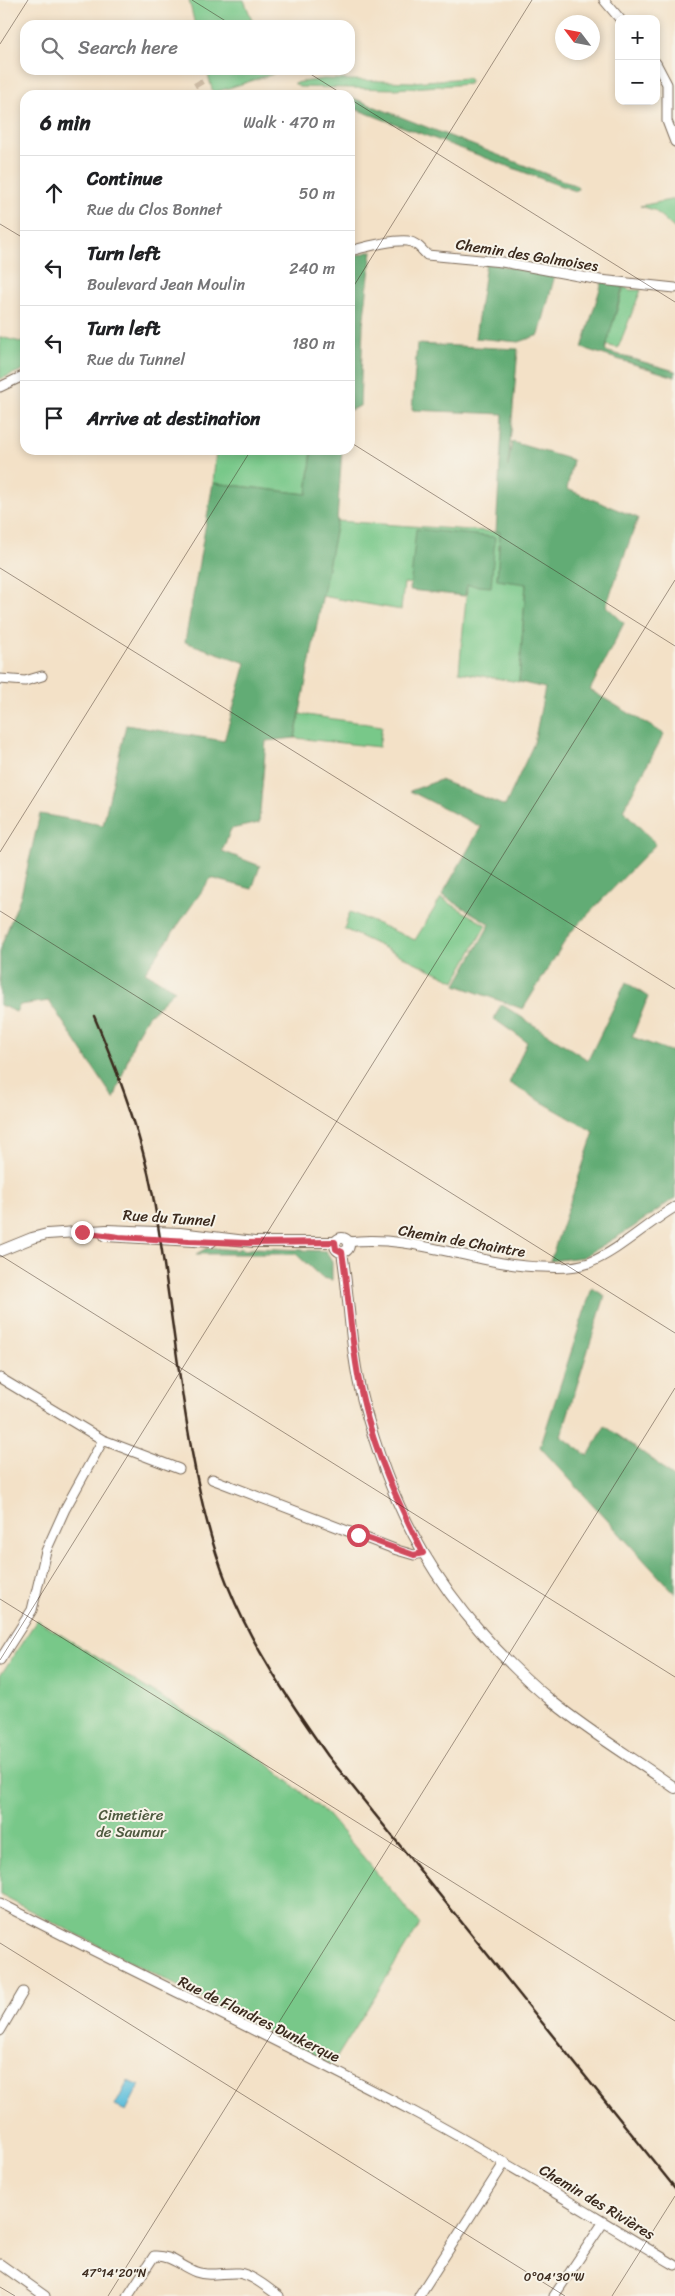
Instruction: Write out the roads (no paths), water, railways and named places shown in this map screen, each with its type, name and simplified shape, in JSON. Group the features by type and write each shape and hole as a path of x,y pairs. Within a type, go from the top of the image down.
{"street":[{"path":"604,0 617,15"},
{"path":"660,71 667,84 668,121 675,142"},
{"name":"Chemin des Galmoises","path":"355,250 407,241 418,245 427,254 502,262 600,280 675,288"},
{"path":"0,387 20,377"},
{"path":"0,679 25,680 42,676"},
{"name":"Chemin de Chaintre","path":"348,1242 364,1240 392,1241 497,1263 528,1267 572,1266 587,1263 601,1256 675,1207"},
{"name":"Rue du Tunnel","path":"0,1251 40,1236 107,1230 158,1231 242,1239 254,1242 335,1242"},
{"path":"342,1238 348,1242 348,1248 342,1252 336,1249 335,1242 342,1238"},
{"path":"342,1252 351,1331 362,1400 385,1470 423,1553 462,1608 496,1648 523,1675 554,1703 675,1788"},
{"path":"0,1378 103,1440 179,1469"},
{"path":"0,1660 32,1610 46,1551 65,1509 103,1440"},
{"path":"212,1480 396,1550 414,1555 423,1553"},
{"name":"Rue de Flandres Dunkerque","path":"0,1903 87,1949 414,2112 505,2162"},
{"path":"0,2031 23,1992"},
{"path":"419,2296 505,2162"},
{"name":"Chemin des Rivières","path":"505,2162 675,2265"},
{"path":"554,2296 603,2223"},
{"path":"131,2295 154,2256 165,2255 196,2272 206,2274 240,2274 252,2278 278,2296"},
{"path":"0,2264 45,2296"}],"water":[{"path":"128,2081 139,2086 126,2111 115,2106"}],"tunnel":[{"path":"197,81 200,86"}],"railway":[{"path":"94,1016 128,1104 148,1173 163,1254 179,1371 199,1490 221,1567 238,1609 286,1695 328,1756 675,2188"}],"park label":[{"name":"Cimetière de Saumur","path":"131,1824"}]}
